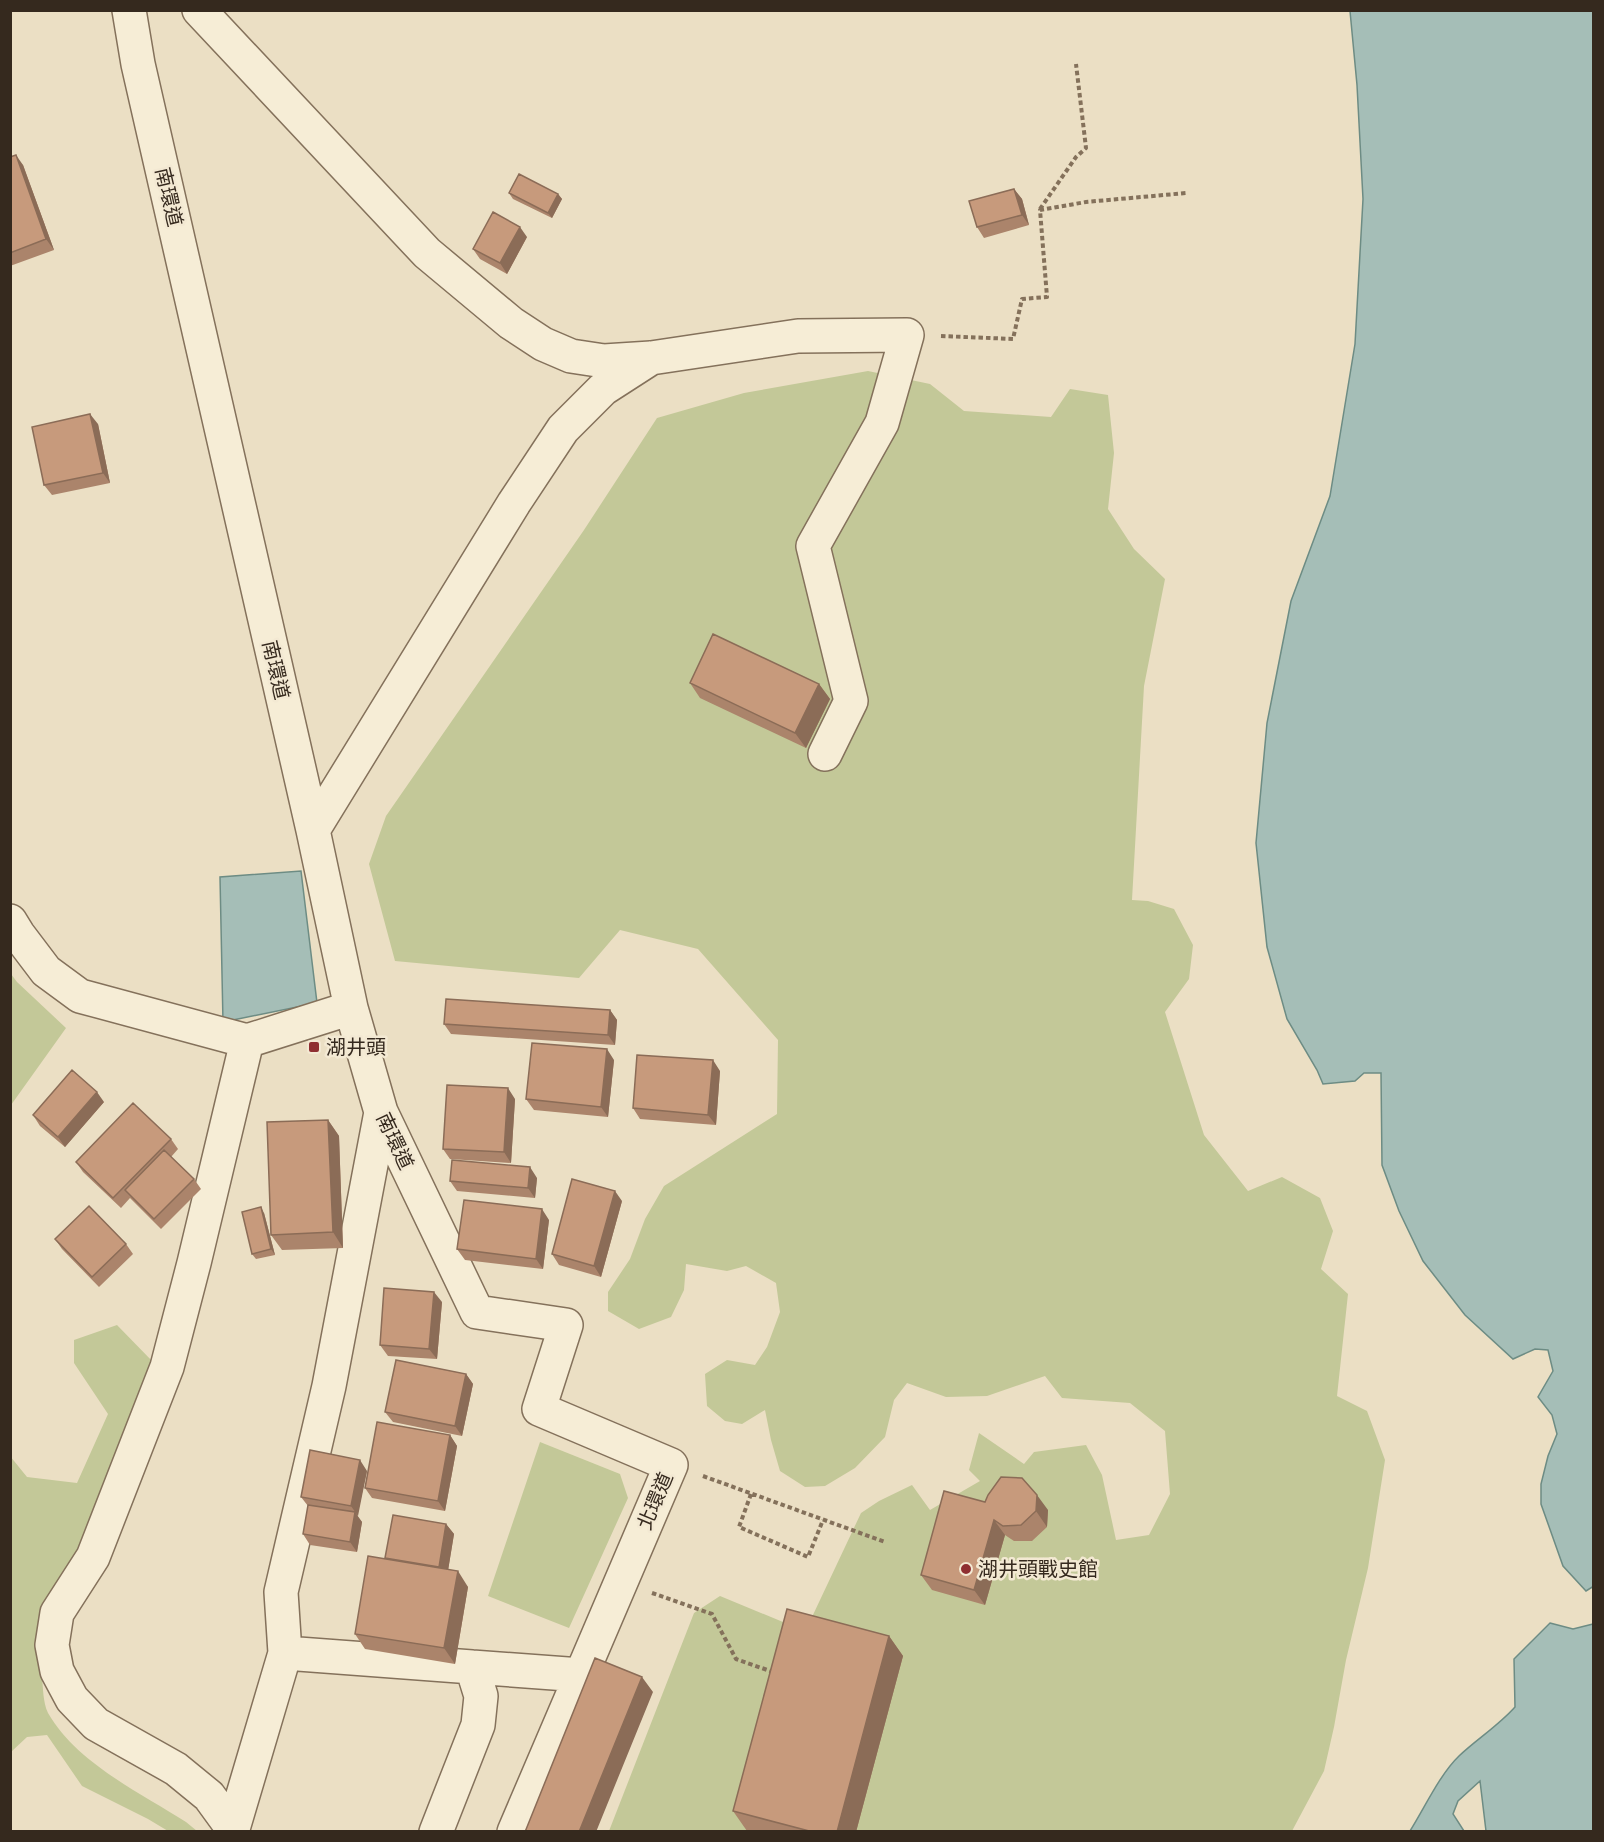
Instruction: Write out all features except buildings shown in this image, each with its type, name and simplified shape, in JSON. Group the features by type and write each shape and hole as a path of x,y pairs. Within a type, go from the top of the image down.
{"street":[{"name":"南環道","path":"129,10 138,64 313,830 351,1008 381,1112 477,1312"},
{"path":"199,10 427,253 511,323 543,344 572,356 604,361 651,358 798,336 907,334 882,423 813,546 851,701 825,754"},
{"path":"313,830 514,503 563,429 603,389 651,358"},
{"path":"10,921 46,971 80,996 247,1041 351,1008"},
{"path":"232,1830 209,1796 176,1769 96,1724 72,1699 57,1671 52,1645 57,1613 93,1557 167,1367 195,1263 247,1041"},
{"path":"232,1830 285,1653 281,1592 329,1386 381,1112"},
{"name":"北環道","path":"477,1312 566,1325 539,1409 670,1465 514,1832"},
{"path":"285,1653 581,1675"},
{"path":"436,1832 478,1725 481,1696 472,1667"}],"path":[{"path":"907,334 1013,339 1022,299 1047,297 1040,210 1076,157 1086,148 1076,64"},
{"path":"1040,210 1086,202 1186,192"},
{"path":"670,1465 885,1542"},
{"path":"751,1494 739,1527 808,1557 824,1520"},
{"path":"621,1582 712,1614 736,1659 778,1674"}],"green space":[{"path":"868,371 930,384 964,411 1051,417 1070,389 1108,395 1114,453 1108,509 1134,549 1165,579 1144,686 1132,900 1148,901 1174,909 1193,945 1189,979 1165,1012 1204,1135 1248,1191 1282,1177 1320,1198 1333,1231 1321,1269 1348,1294 1337,1396 1367,1411 1385,1460 1368,1568 1346,1660 1324,1771 1292,1831 609,1831 694,1613 720,1596 795,1627 812,1617 861,1513 879,1501 912,1485 930,1510 980,1481 969,1470 979,1433 1024,1464 1034,1452 1086,1445 1102,1475 1116,1540 1149,1535 1170,1494 1165,1431 1130,1403 1062,1398 1045,1376 987,1396 946,1397 907,1383 894,1400 885,1437 855,1468 825,1486 805,1487 780,1471 765,1410 742,1424 725,1421 707,1406 705,1374 727,1360 755,1365 767,1347 780,1312 776,1283 746,1266 727,1271 686,1264 684,1290 671,1317 639,1329 608,1311 608,1292 630,1259 645,1219 664,1186 777,1114 778,1040 698,949 620,930 579,978 395,961 369,864 386,816 584,530 657,418 744,393"},
{"path":"11,974 66,1028 11,1105"},
{"path":"117,1325 154,1363 42,1676 44,1700 48,1713 60,1731 92,1762 197,1831 168,1831 82,1786 47,1735 27,1737 11,1752 10,1456 27,1477 77,1483 108,1414 74,1363 74,1340"},
{"path":"540,1442 620,1474 628,1498 569,1628 488,1596"}],"water":[{"path":"1350,11 1593,11 1594,1586 1586,1591 1563,1566 1541,1504 1541,1484 1548,1456 1557,1434 1552,1415 1538,1397 1553,1371 1548,1350 1535,1349 1513,1359 1465,1315 1423,1261 1399,1211 1382,1165 1381,1073 1364,1073 1355,1081 1323,1084 1287,1019 1267,947 1256,843 1267,723 1291,601 1330,496 1355,344 1363,199 1357,85"},
{"path":"301,871 317,1003 223,1022 220,877"},
{"path":"1550,1623 1573,1629 1593,1624 1593,1831 1486,1831 1480,1781 1458,1801 1453,1814 1464,1831 1410,1831 1452,1763 1515,1707 1514,1659"}],"place":[{"name":"湖井頭","path":"314,1047"},
{"name":"湖井頭戰史館","path":"966,1569"}]}
